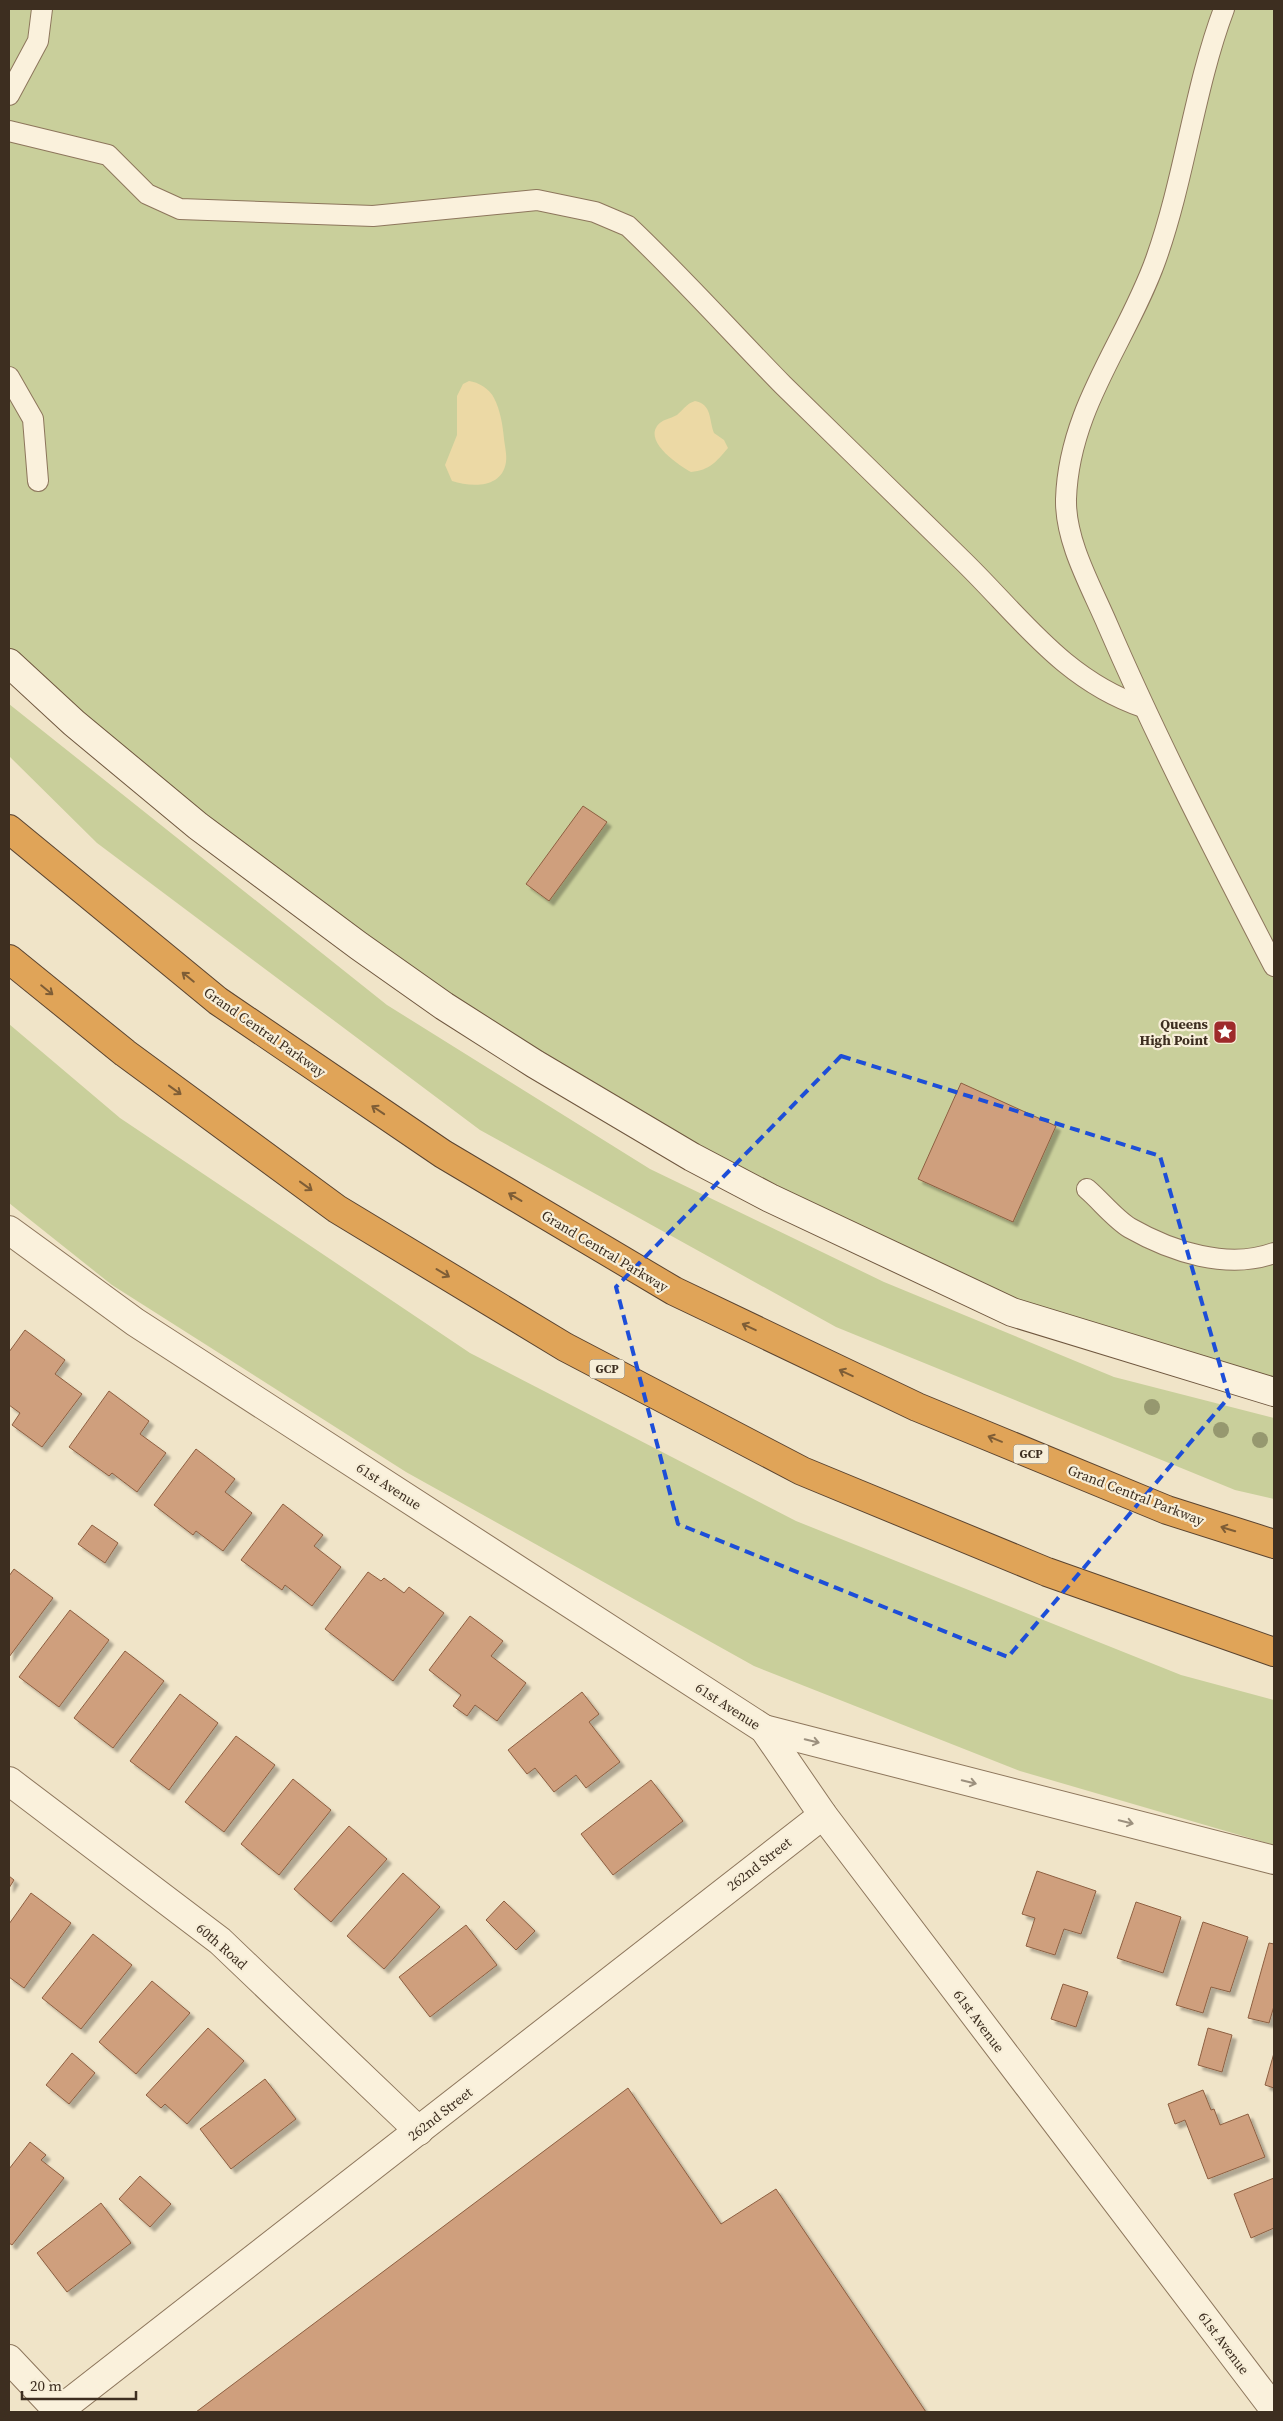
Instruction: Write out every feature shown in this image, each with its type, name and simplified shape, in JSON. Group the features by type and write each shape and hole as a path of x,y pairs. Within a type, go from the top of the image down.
{"highway":[{"name":"Grand Central Parkway","path":"9,829 218,1001 443,1154 674,1291 926,1411 1167,1510 1274,1544"},
{"name":"GCP","path":"9,959 125,1053 337,1208 564,1347 802,1471 1047,1572 1274,1652"}],"street":[{"path":"9,663 74,723 198,826 359,946 444,1006 535,1064 692,1157 770,1198 1012,1312 1274,1392"},
{"name":"61st Avenue","path":"9,1230 135,1322 764,1729 823,1815 1274,2409"},
{"path":"764,1729 1274,1860"},
{"name":"60th Road","path":"9,1781 220,1941 419,2130"},
{"name":"262nd Street","path":"59,2412 823,1815"},
{"path":"9,2359 59,2412"}],"lane":[{"path":"9,95 38,41 42,9"},
{"path":"1224,9 1211,45 1190,137 1157,258 1136,308 1104,366 1075,435 1066,501 1074,548 1143,707 1274,966"},
{"path":"9,132 108,155 147,194 180,209 373,216 537,200 596,212 628,226 782,384 964,561 1039,640 1073,670 1110,695 1143,707"},
{"path":"9,377 33,418 38,481"},
{"path":"1087,1189 1129,1227 1185,1252 1221,1260 1257,1259 1274,1253"}],"highlighted area":[{"path":"841,1056 1160,1156 1229,1397 1008,1657 678,1524 616,1287"}],"green space":[{"path":"9,9 1274,9 1274,1392 1105,1341 770,1198 444,1006 9,663"},
{"path":"9,704 387,1005 650,1169 884,1282 1114,1377 1274,1418 1274,1499 1235,1490 836,1327 480,1130 97,843 9,756"},
{"path":"9,1024 120,1118 470,1353 796,1521 1181,1675 1274,1700 1274,1845 1020,1771 754,1666 406,1472 112,1285 9,1203"}],"sand":[{"path":"469,381 483,386 490,392 498,407 506,457 503,471 499,477 485,484 476,485 452,481 445,465 457,435 457,396 463,384"},
{"path":"695,401 704,405 707,409 714,433 724,440 728,448 708,467 691,472 665,453 656,440 655,433 657,426 661,422 677,415 687,405"}],"building":[{"path":"583,806 607,822 549,901 526,884"},
{"path":"961,1083 1056,1126 1013,1222 918,1179"},
{"path":"25,1330 65,1360 55,1374 82,1394 42,1447 12,1425 20,1413 9,1405 9,1352"},
{"path":"109,1391 149,1421 140,1434 166,1453 137,1492 112,1473 109,1476 69,1447"},
{"path":"196,1449 235,1479 225,1492 252,1513 223,1551 196,1531 193,1535 154,1505"},
{"path":"283,1504 323,1535 314,1546 341,1567 312,1606 285,1585 282,1590 241,1560"},
{"path":"92,1525 118,1543 105,1563 78,1544"},
{"path":"14,1569 53,1598 9,1657 9,1576"},
{"path":"368,1572 381,1581 384,1578 404,1593 409,1587 444,1613 393,1681 325,1629"},
{"path":"70,1610 109,1640 59,1707 19,1677"},
{"path":"470,1616 503,1641 491,1656 526,1683 497,1721 475,1705 467,1716 453,1706 461,1695 429,1670"},
{"path":"125,1651 164,1681 113,1748 74,1718"},
{"path":"582,1692 599,1714 589,1722 620,1762 586,1788 576,1775 554,1792 535,1768 527,1774 508,1750"},
{"path":"180,1694 218,1723 169,1790 130,1761"},
{"path":"236,1736 275,1765 224,1832 185,1802"},
{"path":"293,1779 331,1810 279,1875 241,1844"},
{"path":"651,1780 683,1821 613,1875 581,1834"},
{"path":"349,1826 387,1859 331,1922 294,1889"},
{"path":"1037,1871 1096,1891 1081,1934 1064,1929 1055,1955 1026,1946 1035,1918 1022,1914"},
{"path":"403,1873 440,1907 384,1969 347,1936"},
{"path":"9,1876 14,1880 9,1888"},
{"path":"31,1893 71,1923 24,1988 9,1977 9,1924"},
{"path":"504,1901 535,1931 516,1950 486,1920"},
{"path":"1136,1902 1181,1917 1163,1973 1117,1958"},
{"path":"1203,1922 1248,1937 1230,1992 1211,1987 1203,2013 1176,2005"},
{"path":"466,1925 497,1965 430,2017 399,1977"},
{"path":"93,1934 132,1965 81,2029 42,1998"},
{"path":"1269,1943 1274,1944 1274,2006 1269,2023 1248,2018"},
{"path":"152,1981 190,2013 136,2074 99,2042"},
{"path":"1063,1984 1088,1992 1076,2027 1051,2019"},
{"path":"208,2028 244,2061 187,2124 165,2104 161,2108 146,2095"},
{"path":"1208,2028 1232,2035 1222,2072 1198,2065"},
{"path":"72,2053 95,2073 69,2104 46,2085"},
{"path":"1274,2053 1274,2088 1265,2085"},
{"path":"265,2079 296,2119 231,2169 200,2129"},
{"path":"628,2088 721,2224 776,2189 926,2412 196,2412"},
{"path":"1203,2090 1211,2110 1214,2109 1220,2125 1248,2114 1265,2157 1208,2179 1185,2120 1175,2124 1168,2104"},
{"path":"30,2142 46,2155 41,2160 64,2178 12,2245 9,2243 9,2169"},
{"path":"140,2176 171,2204 150,2227 119,2199"},
{"path":"1274,2178 1274,2228 1251,2238 1234,2194"},
{"path":"101,2203 131,2243 67,2292 37,2253"}],"place":[{"name":"Queens High Point","path":"1225,1032"}]}
